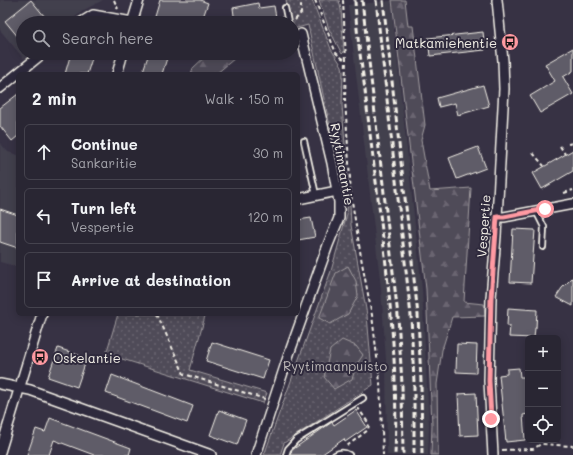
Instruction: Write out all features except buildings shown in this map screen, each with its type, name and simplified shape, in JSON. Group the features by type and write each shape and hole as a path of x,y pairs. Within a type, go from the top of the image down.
{"street":[{"path":"134,16 139,0"},
{"name":"Vespertie","path":"493,455 491,441 489,374 491,298 504,86 497,0"},
{"name":"Ryytimaantie","path":"256,455 290,352 339,218 339,202 332,163 300,38"},
{"path":"20,72 34,60"},
{"path":"118,72 121,60"},
{"path":"0,88 16,75"},
{"path":"300,199 337,191"},
{"path":"497,217 573,204"},
{"path":"0,452 41,316"},
{"path":"0,384 30,390 211,455"}],"lane":[{"path":"285,8 287,16"},
{"path":"304,141 316,195"},
{"path":"536,211 544,227 543,247"},
{"path":"286,455 288,449 296,440 363,398"},
{"path":"335,455 338,453 349,455"}],"path":[{"path":"114,0 118,8"},
{"path":"299,16 301,14 301,0"},
{"path":"314,0 336,53 346,60"},
{"path":"344,0 346,60 345,99 351,195 372,315 380,382 383,455"},
{"path":"568,144 573,143"},
{"path":"560,146 565,154"},
{"path":"533,153 544,166"},
{"path":"564,193 573,190"},
{"path":"158,316 184,374 273,402"},
{"path":"355,403 369,424 368,430 358,439"},
{"path":"501,450 533,449 540,444 573,446"}],"shaded area":[{"path":"0,0 103,0 84,10 77,16 16,16 16,49 0,30"},
{"path":"391,1 422,290 429,426 428,455 387,455 386,360 381,288 348,5"},
{"path":"0,143 8,152 16,154 16,266 0,262"}],"green space":[{"path":"286,0 312,0 331,49 342,66 342,105 348,184 344,185 341,177 308,25 300,27 300,16 289,16"},
{"path":"319,0 339,0 344,52 342,54 329,29"},
{"path":"392,0 405,0 408,26 413,26 425,125 421,140 430,191 471,188 464,302 484,304 485,316 452,317 442,350 437,384 438,455 431,455 432,425 426,289"},
{"path":"202,60 233,60 218,72 192,72 193,68"},
{"name":"Ryytimaanpuisto","path":"348,201 350,205 351,225 367,315 373,385 284,443 280,455 264,455 331,271 347,214"},
{"path":"348,266 356,281 358,296 348,314 330,324 319,318 336,273"},
{"path":"117,316 205,316 190,370 267,393 263,403 106,354"},
{"path":"342,340 356,346 363,355 357,364 352,379 334,389 324,377 330,350"}],"railway":[{"path":"355,0 387,272 396,409 395,455"},
{"path":"362,0 398,316 402,384 403,455"},
{"path":"376,0 411,316 414,383 414,455"},
{"path":"383,0 418,315 422,455"}],"place":[{"name":"Matkamiehentie","path":"510,42"},
{"name":"Oskelantie","path":"40,357"}],"route":[{"path":"491,419 489,381 491,298 497,217 545,209"}]}
